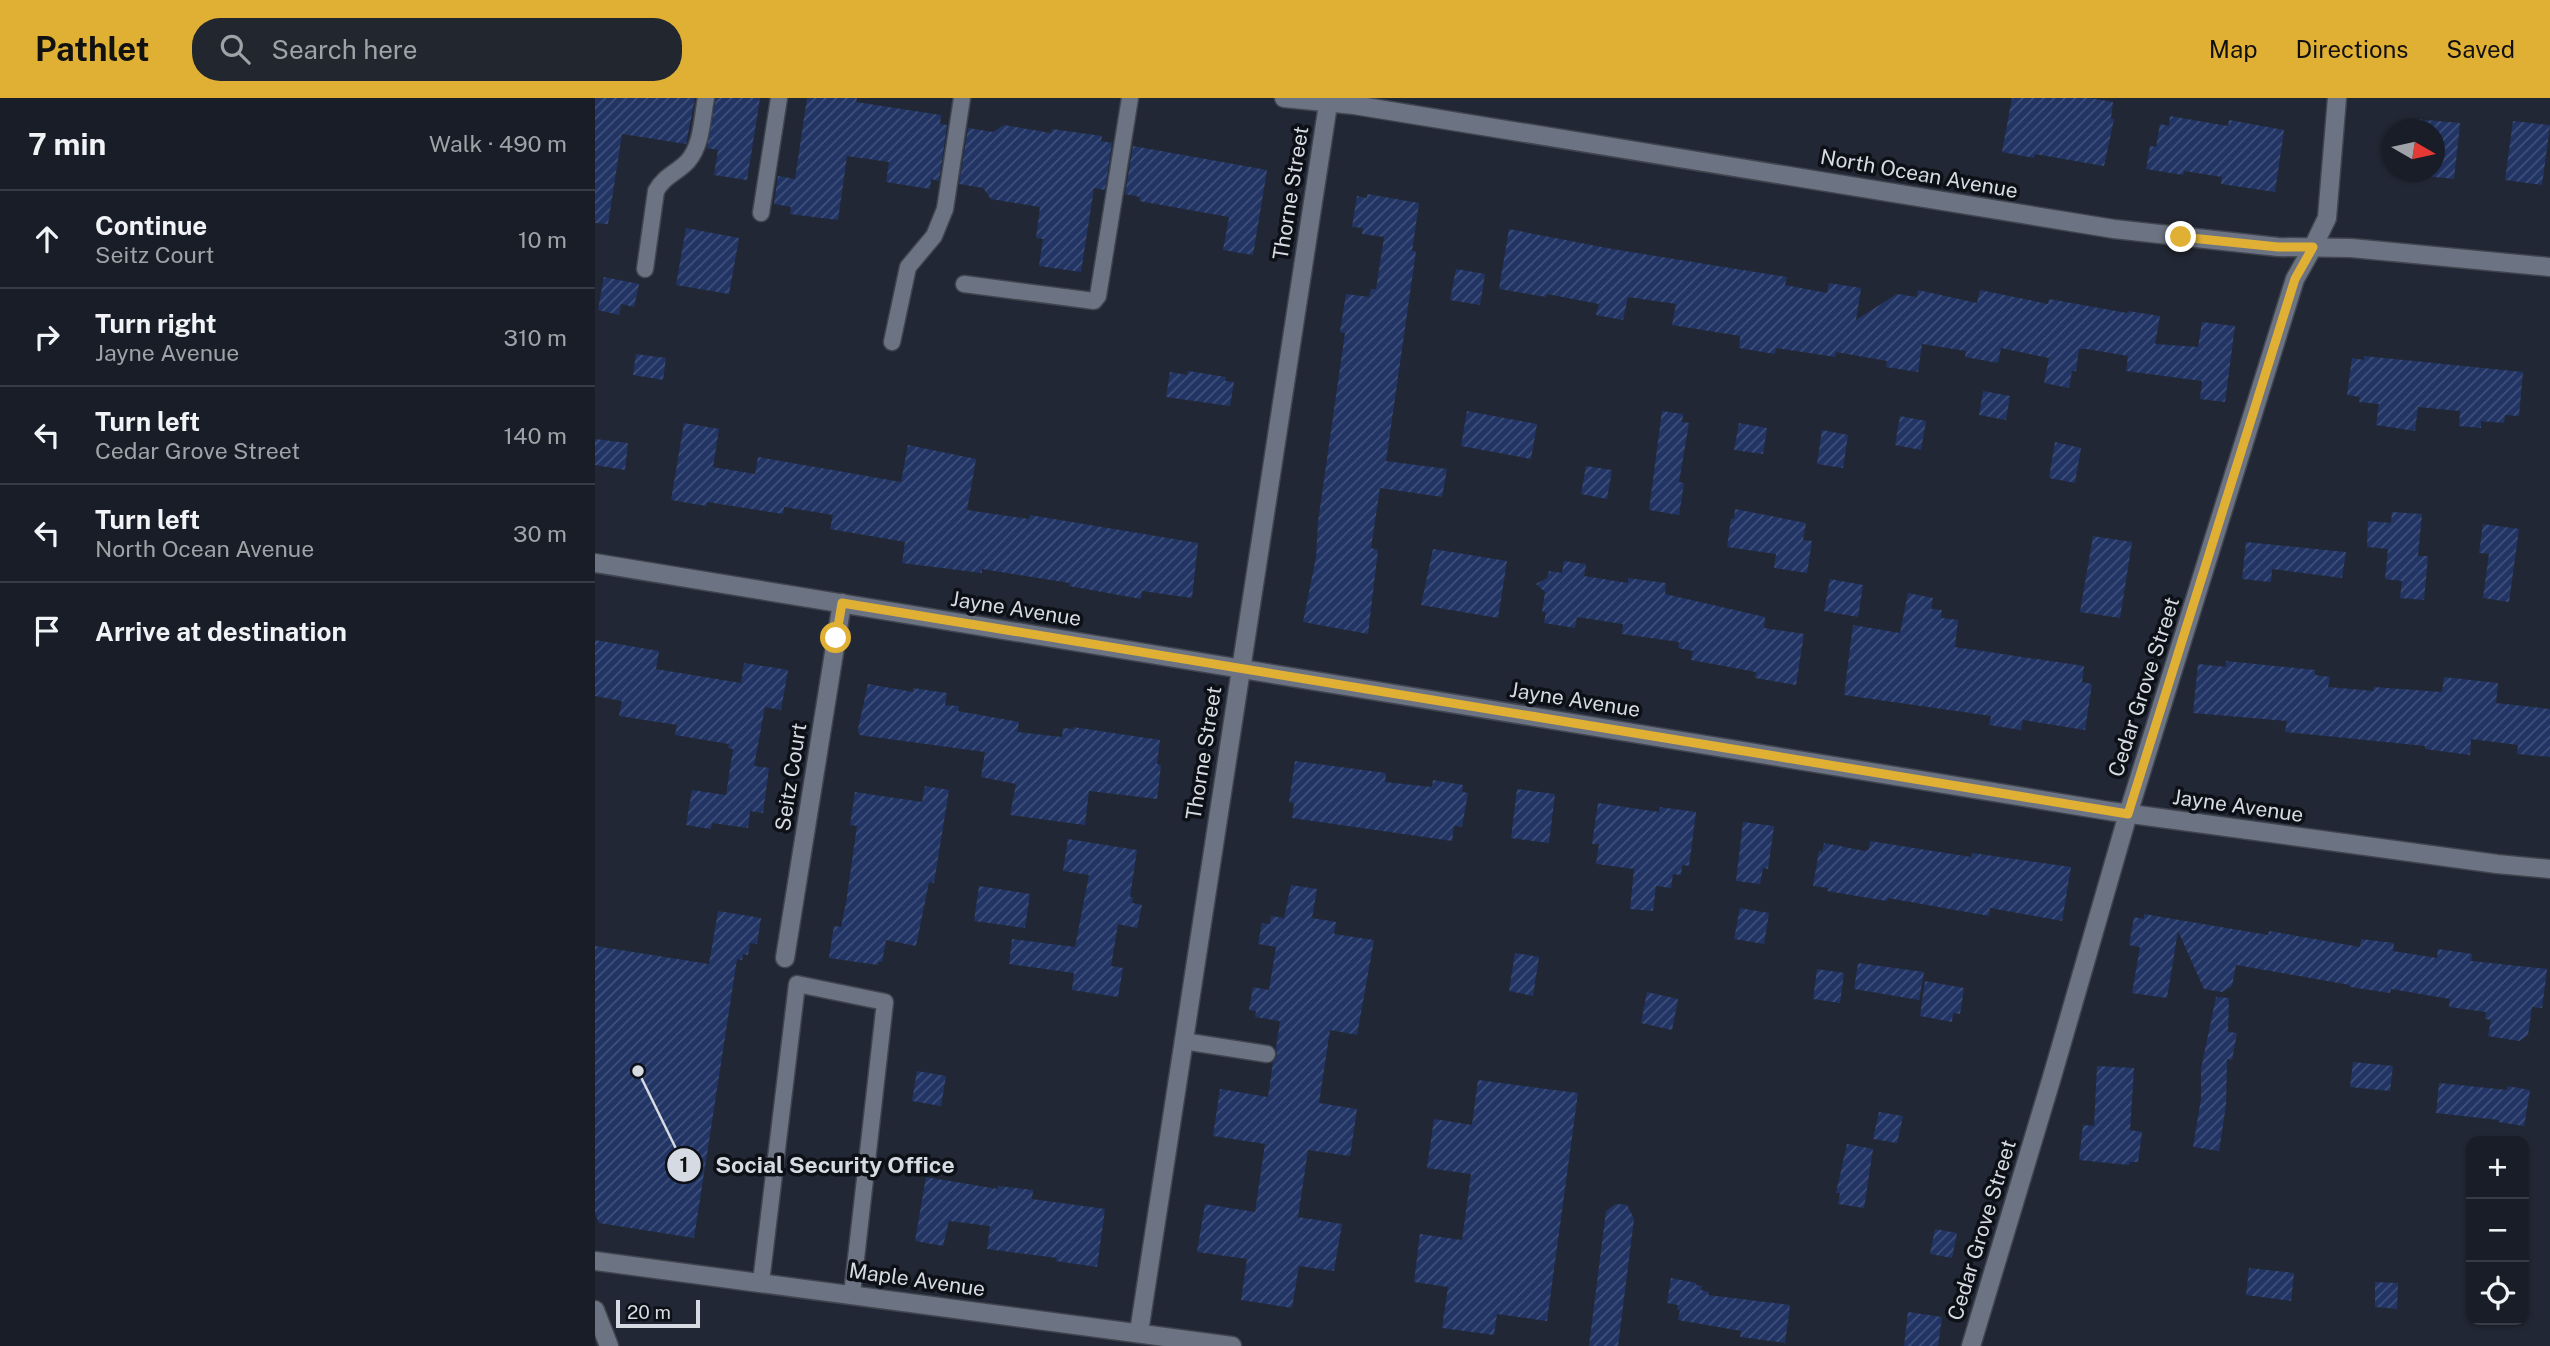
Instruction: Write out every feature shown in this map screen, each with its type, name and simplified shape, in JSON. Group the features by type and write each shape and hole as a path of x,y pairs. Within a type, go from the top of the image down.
{"street":[{"name":"North Ocean Avenue","path":"1284,98 1328,100 2114,229 2278,247 2351,248 2550,267"},
{"name":"Cedar Grove Street","path":"1971,1346 2128,814 2295,279 2327,218 2337,98"},
{"name":"Thorne Street","path":"1139,1332 1328,100"},
{"name":"Jayne Avenue","path":"595,562 2128,814 2550,869"},
{"name":"Seitz Court","path":"785,958 842,603"},
{"name":"Maple Avenue","path":"595,1261 1232,1346"},
{"path":"595,1310 609,1346"}],"lane":[{"path":"645,269 656,191 662,181 686,164 696,150 706,98"},
{"path":"761,213 779,98"},
{"path":"892,342 908,267 935,236 945,209 962,98"},
{"path":"964,284 1094,301 1098,296 1130,98"},
{"path":"761,1282 797,984 885,1002 852,1294"},
{"path":"1183,1041 1267,1054"}],"building":[{"path":"595,98 695,98 686,144 622,134 608,224 595,223"},
{"path":"716,98 760,98 747,180 714,175 718,150 707,148"},
{"path":"807,98 857,98 856,102 941,115 940,124 947,125 939,181 931,179 930,189 886,182 889,162 847,156 838,220 790,214 791,207 774,204 778,176 795,179"},
{"path":"2012,98 2090,98 2113,102 2111,118 2114,119 2104,166 2035,154 2034,158 2002,152"},
{"path":"2170,116 2228,126 2229,120 2284,130 2275,192 2221,184 2222,177 2146,169 2150,146 2156,147 2160,124 2169,126"},
{"path":"2513,121 2550,125 2542,185 2505,180"},
{"path":"2445,122 2460,123 2454,179 2445,178"},
{"path":"1004,125 1051,133 1052,129 1102,136 1101,141 1112,143 1105,190 1094,188 1081,272 1039,266 1043,239 1036,238 1040,207 991,199 983,188 959,184 968,128 993,132"},
{"path":"1133,146 1267,170 1253,255 1223,250 1229,217 1139,201 1140,197 1125,194"},
{"path":"1367,194 1419,203 1412,251 1416,251 1386,461 1447,469 1442,497 1380,488 1371,548 1378,550 1368,634 1303,622 1316,557 1318,522 1345,333 1340,332 1346,294 1369,297 1371,289 1376,289 1384,237 1362,234 1363,228 1352,227 1357,196 1367,198"},
{"path":"686,228 739,238 729,294 676,285"},
{"path":"1509,229 1612,249 1787,277 1785,285 1827,293 1829,283 1861,288 1856,320 1897,294 1917,297 1918,290 1977,303 1980,290 2048,304 2049,299 2160,316 2155,344 2198,347 2202,322 2235,326 2225,402 2200,399 2202,381 2126,371 2128,356 2087,349 2079,349 2076,371 2072,371 2069,388 2044,383 2049,358 2001,348 1998,363 1965,357 1966,351 1922,344 1918,372 1886,367 1887,361 1836,352 1835,357 1776,348 1775,354 1739,348 1740,336 1672,325 1676,304 1628,297 1623,320 1596,315 1599,304 1547,294 1546,297 1499,289"},
{"path":"1456,269 1485,274 1480,305 1450,300"},
{"path":"604,277 639,284 634,307 621,304 619,315 598,310"},
{"path":"636,354 666,358 663,380 633,375"},
{"path":"2364,356 2523,372 2519,416 2505,415 2504,423 2481,421 2481,428 2459,426 2460,411 2418,407 2415,431 2376,425 2379,404 2359,402 2360,397 2347,395 2352,358 2364,360"},
{"path":"1188,371 1226,377 1225,381 1234,382 1230,406 1166,397 1170,372 1187,375"},
{"path":"1983,391 2010,396 2006,420 1979,415"},
{"path":"1467,411 1537,424 1531,459 1461,446"},
{"path":"1662,411 1683,414 1682,422 1689,423 1679,482 1684,483 1679,515 1649,510"},
{"path":"1900,416 1926,421 1921,450 1895,445"},
{"path":"684,423 719,429 713,467 755,474 758,457 901,482 908,445 976,459 967,510 1029,519 1030,515 1198,543 1192,598 1142,591 1141,599 1069,586 1070,583 982,569 982,573 902,563 905,542 830,529 833,515 784,507 783,514 707,502 706,506 671,500"},
{"path":"1739,423 1767,428 1763,454 1734,450"},
{"path":"1822,430 1848,435 1843,468 1817,464"},
{"path":"595,439 628,443 625,470 595,465"},
{"path":"2055,442 2081,448 2075,483 2049,478"},
{"path":"1586,466 1612,470 1607,499 1581,494"},
{"path":"1735,509 1806,523 1803,540 1812,541 1807,573 1774,568 1776,554 1727,547"},
{"path":"2392,512 2422,514 2418,556 2428,556 2424,600 2400,598 2402,581 2385,579 2388,549 2367,547 2368,521 2391,523"},
{"path":"2483,524 2519,529 2509,602 2483,598 2489,554 2479,553"},
{"path":"2093,536 2132,542 2120,618 2080,612"},
{"path":"2246,542 2346,552 2342,578 2272,569 2271,582 2242,579"},
{"path":"1433,549 1507,561 1498,618 1421,605"},
{"path":"1564,561 1586,564 1584,576 1628,583 1628,578 1666,583 1665,594 1765,617 1764,628 1804,634 1796,685 1755,678 1756,672 1691,660 1693,651 1678,648 1679,642 1622,634 1623,624 1577,617 1575,628 1544,623 1546,612 1542,612 1545,592 1536,584 1547,578 1549,571 1562,573"},
{"path":"1830,579 1863,585 1858,617 1824,611"},
{"path":"1908,593 1933,598 1931,609 1942,610 1941,618 1958,620 1955,647 2084,666 2082,682 2092,684 2085,730 2023,720 2021,730 1989,725 1991,716 1844,695 1853,625 1900,633"},
{"path":"595,640 659,651 656,669 741,683 744,663 788,670 781,710 765,707 754,766 769,768 763,813 750,811 748,828 712,823 711,829 686,825 692,790 726,795 733,749 728,748 729,744 675,735 677,725 619,716 622,701 595,696"},
{"path":"2226,661 2315,670 2315,675 2330,677 2328,687 2374,691 2374,687 2442,692 2444,677 2498,683 2496,703 2550,709 2550,757 2517,754 2518,745 2471,739 2470,755 2425,749 2425,746 2285,732 2287,721 2193,713 2198,664 2226,667"},
{"path":"868,684 913,692 913,688 947,693 945,705 959,706 958,711 1019,722 1017,732 1062,737 1063,728 1073,727 1160,740 1157,764 1161,765 1157,799 1089,791 1085,825 1010,815 1016,784 981,777 985,752 859,735"},
{"path":"1295,761 1386,773 1385,782 1432,787 1433,780 1463,785 1462,792 1468,793 1462,827 1454,826 1452,841 1292,818 1294,803 1289,802"},
{"path":"925,786 949,790 934,883 929,882 916,946 886,940 882,962 878,962 878,965 829,958 834,926 841,927 846,903 857,826 850,825 855,792 922,802"},
{"path":"1517,789 1555,794 1549,843 1511,838"},
{"path":"1598,803 1659,812 1660,807 1696,812 1689,866 1682,865 1681,875 1673,874 1671,888 1656,886 1653,911 1630,909 1634,869 1596,864 1599,844 1592,844"},
{"path":"1743,822 1774,826 1768,869 1763,868 1760,884 1736,881"},
{"path":"1068,839 1137,850 1130,897 1133,897 1132,903 1142,905 1137,928 1118,924 1111,966 1123,968 1118,997 1072,990 1074,973 1009,964 1012,939 1075,947 1089,875 1063,871"},
{"path":"1870,841 1971,857 1972,853 2071,867 2062,921 1990,908 1989,916 1888,898 1887,901 1827,891 1828,888 1813,886 1819,851 1822,852 1824,843 1865,851 1869,849"},
{"path":"1291,885 1317,889 1312,918 1336,922 1334,934 1374,940 1357,1035 1330,1030 1319,1103 1357,1109 1350,1156 1308,1150 1298,1217 1342,1224 1334,1271 1299,1266 1292,1308 1241,1300 1247,1259 1197,1252 1205,1204 1255,1212 1265,1144 1213,1136 1220,1089 1268,1097 1273,1062 1277,1056 1280,1021 1255,1017 1256,1011 1249,1010 1253,987 1269,990 1276,947 1258,944 1262,923 1270,924 1271,916 1284,918"},
{"path":"979,886 1030,894 1025,928 974,921"},
{"path":"1740,908 1769,913 1764,944 1734,939"},
{"path":"718,911 761,918 757,944 750,943 748,955 743,954 742,960 737,959 694,1238 599,1223 595,1213 595,946 709,964"},
{"path":"2144,914 2360,947 2361,939 2394,943 2393,951 2437,958 2438,949 2472,954 2471,961 2547,969 2542,1008 2532,1007 2528,1035 2519,1041 2488,1036 2491,1020 2485,1019 2486,1012 2449,1007 2450,999 2391,989 2390,993 2350,987 2236,965 2232,986 2222,992 2204,989 2178,931 2167,998 2132,993 2140,947 2129,945 2134,917 2144,919"},
{"path":"1515,953 1539,957 1533,996 1509,991"},
{"path":"1858,963 1924,972 1919,1000 1854,989"},
{"path":"1817,969 1844,973 1840,1003 1813,999"},
{"path":"1925,981 1964,988 1960,1014 1953,1013 1952,1022 1920,1016"},
{"path":"1647,992 1678,999 1672,1030 1641,1023"},
{"path":"2216,997 2229,998 2228,1032 2237,1033 2232,1060 2227,1059 2226,1105 2219,1151 2193,1147 2201,1099 2201,1069"},
{"path":"2353,1062 2393,1066 2390,1091 2350,1087"},
{"path":"2097,1066 2134,1068 2130,1130 2142,1132 2138,1162 2129,1162 2129,1165 2079,1160 2083,1125 2094,1126"},
{"path":"917,1071 946,1076 941,1106 912,1101"},
{"path":"1478,1080 1578,1093 1547,1321 1497,1314 1494,1335 1442,1328 1448,1287 1414,1282 1420,1234 1462,1240 1471,1174 1427,1168 1434,1119 1472,1125"},
{"path":"2439,1083 2507,1090 2507,1086 2530,1090 2524,1126 2498,1122 2499,1120 2436,1113"},
{"path":"1879,1112 1903,1116 1897,1143 1873,1139"},
{"path":"1847,1144 1873,1149 1864,1208 1838,1204 1840,1193 1836,1193"},
{"path":"926,1177 998,1189 998,1186 1033,1190 1032,1199 1105,1209 1097,1267 1056,1261 1057,1258 987,1249 990,1226 949,1221 943,1246 915,1241"},
{"path":"1616,1204 1627,1205 1634,1219 1618,1346 1589,1346 1606,1211"},
{"path":"1935,1229 1957,1233 1952,1258 1930,1254"},
{"path":"2249,1268 2294,1273 2291,1301 2246,1295"},
{"path":"1671,1278 1696,1283 1702,1286 1701,1290 1709,1292 1708,1295 1790,1305 1785,1343 1740,1337 1741,1331 1678,1320 1678,1305 1667,1303"},
{"path":"2375,1282 2398,1283 2397,1309 2375,1307"},
{"path":"1908,1312 1942,1317 1938,1346 1904,1346"}],"place":[{"name":"Social Security Office","path":"638,1071"}],"route":[{"path":"836,638 842,603 2128,814 2295,279 2313,247 2278,247 2181,237"}]}
